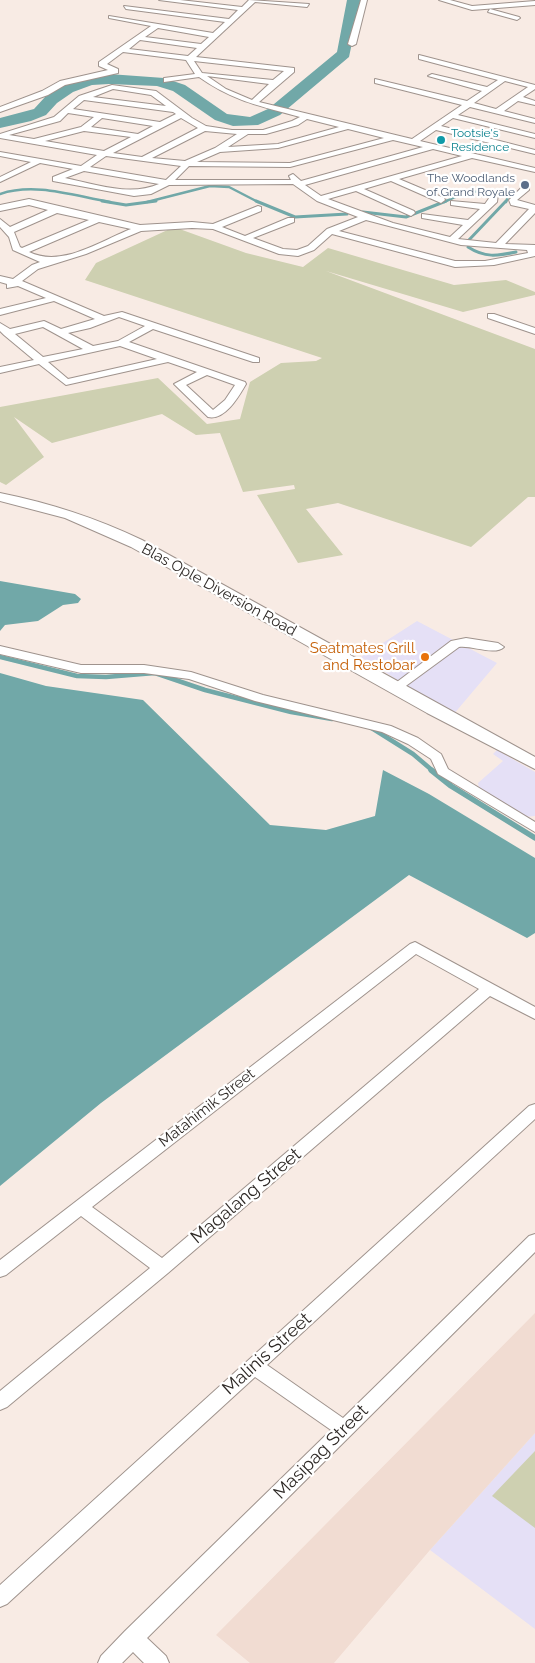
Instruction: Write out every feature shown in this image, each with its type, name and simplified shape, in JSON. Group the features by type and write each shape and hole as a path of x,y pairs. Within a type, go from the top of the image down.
{"main road":[{"name":"Blas Ople Diversion Road","path":"0,497 57,509 93,522 161,557 535,764"}],"street":[{"path":"136,0 111,17 215,36"},
{"path":"162,0 244,9"},
{"path":"189,59 253,0"},
{"path":"257,0 307,5"},
{"path":"352,44 364,0"},
{"path":"442,0 465,7 480,8 535,3"},
{"path":"126,7 232,21"},
{"path":"480,8 517,18"},
{"path":"0,110 45,93 62,83 115,71 102,64 156,26"},
{"path":"137,38 202,46"},
{"path":"122,50 291,70 253,103"},
{"path":"422,57 534,87"},
{"path":"189,59 200,75 224,90 253,103 392,138 535,170"},
{"path":"423,83 445,64"},
{"path":"167,80 200,75 275,82"},
{"path":"414,142 504,79"},
{"path":"378,82 423,83 488,90"},
{"path":"423,83 467,106 535,121"},
{"path":"0,136 57,119 82,98 112,87 152,92 204,128 244,133 271,130 295,124 306,116"},
{"path":"497,112 534,87"},
{"path":"82,98 179,112"},
{"path":"517,98 535,103"},
{"path":"68,111 161,125"},
{"path":"179,112 161,125 104,154 81,169 56,179 134,194 148,192 168,184 188,164 218,150 244,133"},
{"path":"525,119 535,112"},
{"path":"451,115 535,136"},
{"path":"84,129 100,116"},
{"path":"218,150 278,146 348,127"},
{"path":"434,127 535,152"},
{"path":"144,160 204,128"},
{"path":"34,142 84,129 139,136"},
{"path":"0,136 144,160 188,164 290,165 392,138"},
{"path":"0,154 168,184 296,183 434,146"},
{"path":"320,199 473,155"},
{"path":"0,180 37,162"},
{"path":"290,165 296,183 320,199 366,217 452,240 533,251"},
{"path":"0,170 16,173"},
{"path":"390,178 441,200"},
{"path":"535,182 531,189 513,200 514,203 535,208"},
{"path":"355,188 411,213"},
{"path":"452,240 494,200 495,196"},
{"path":"0,208 29,202 56,210 140,228 192,224 214,227 282,252 298,253 311,248 330,231 366,217"},
{"path":"454,203 487,207"},
{"path":"499,245 535,208"},
{"path":"214,227 258,209"},
{"path":"9,231 56,210"},
{"path":"425,216 470,224"},
{"path":"21,252 98,219"},
{"path":"247,238 291,220"},
{"path":"0,222 13,236 16,248 21,252 50,262"},
{"path":"0,289 16,284 32,269 66,258 140,228"},
{"path":"330,231 463,264 490,264 533,251"},
{"path":"0,279 56,298 103,319"},
{"path":"0,312 56,298"},
{"path":"61,332 87,326 119,314 256,360"},
{"path":"491,316 535,331"},
{"path":"4,330 44,324 93,350"},
{"path":"0,370 121,343 153,325"},
{"path":"4,330 66,382 169,359"},
{"path":"121,343 169,359 241,384 232,399 212,415 179,384 206,372"},
{"path":"395,688 454,644 466,642 498,647"},
{"path":"0,650 80,669 144,669 191,676 258,698 386,728 413,741 436,757 443,771 535,828"},
{"name":"Matahimik Street","path":"0,1270 415,946 490,988"},
{"path":"490,988 535,1014"},
{"name":"Magalang Street","path":"0,1402 162,1268 490,988"},
{"name":"Malinis Street","path":"0,1598 535,1110"},
{"path":"80,1207 162,1268"},
{"name":"Masipag Street","path":"108,1663 535,1241"},
{"path":"254,1366 344,1429"},
{"path":"132,1638 159,1663"}],"shaded area":[{"path":"417,621 497,663 453,715 361,657"},
{"path":"497,750 535,772 535,816 524,817 479,788 478,783 503,761 493,754"},
{"path":"535,1313 535,1433 430,1550 334,1663 250,1663 216,1635"},
{"path":"535,1433 535,1629 430,1550"}],"green space":[{"path":"174,227 246,253 303,267 328,248 454,285 506,280 535,292 535,295 463,312 326,271 535,349 535,497 528,497 471,547 338,503 306,509 343,555 298,563 257,495 295,489 294,485 243,492 220,433 196,435 162,414 52,443 14,417 44,457 6,485 0,482 0,407 158,378 207,424 240,419 250,382 281,363 316,361 322,358 85,280 96,263"},
{"path":"535,1451 535,1528 492,1496"}],"water":[{"path":"0,581 75,594 81,599 78,603 63,605 38,621 5,625 0,631"},
{"path":"0,673 46,686 143,700 270,825 326,830 375,816 383,770 429,794 535,858 535,933 527,938 409,875 101,1103 0,1186"}],"waterway":[{"path":"0,123 25,118 40,112 51,100 67,89 90,81 109,79 159,81 179,88 221,117 233,121 252,122 274,112 344,54 354,0"},
{"path":"147,202 210,186 229,187 256,201"},
{"path":"0,194 27,189 55,191 110,202"},
{"path":"444,202 460,195 484,191 509,194 506,202"},
{"path":"102,201 126,205 156,201"},
{"path":"256,201 295,217 347,214"},
{"path":"363,212 406,217 446,201"},
{"path":"468,241 506,201"},
{"path":"468,247 474,251 491,255 516,252"},
{"path":"0,657 77,676 106,677 155,673 205,690 291,712 332,719"},
{"path":"370,727 413,754 433,771"},
{"path":"431,770 451,786 535,838"}],"place":[{"name":"Tootsie's Residence","path":"441,140"},
{"name":"The Woodlands of Grand Royale","path":"525,185"},
{"name":"Seatmates Grill and Restobar","path":"425,657"}]}
